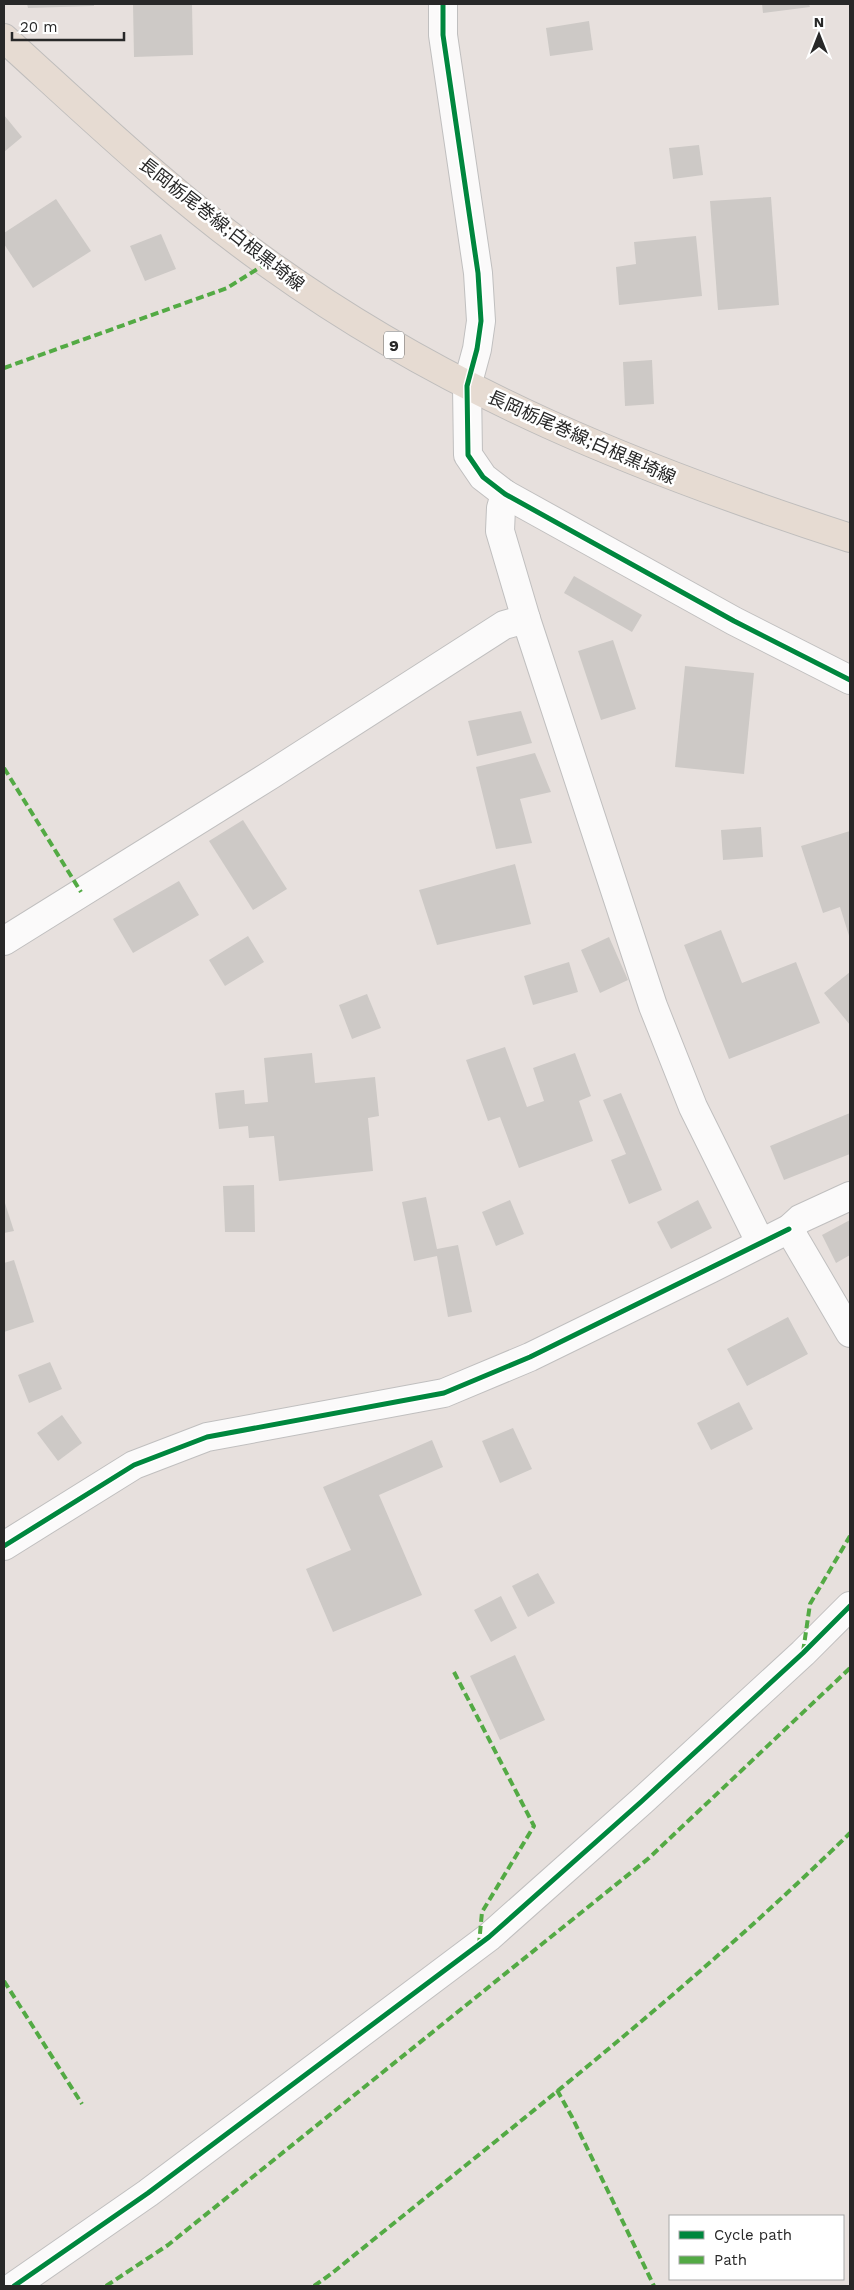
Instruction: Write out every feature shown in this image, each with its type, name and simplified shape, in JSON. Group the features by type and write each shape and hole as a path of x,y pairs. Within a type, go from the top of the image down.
{"main road":[{"name":"長岡栃尾巻線;白根黒埼線","path":"4,38 187,200 267,263 381,337 467,386 529,416 681,481 850,538"}],"street":[{"path":"443,4 444,35 478,273 480,302 481,321 477,349 467,386 468,455 483,477 505,494 734,621 850,680"},
{"path":"505,494 501,508 500,531 526,619 669,1048 693,1108 760,1242"},
{"path":"4,941 272,774 504,625 526,619"},
{"path":"4,1546 134,1465 172,1448 206,1437 444,1393 539,1352 789,1229 800,1219 850,1196"},
{"path":"789,1229 850,1333"},
{"path":"14,2286 148,2193 489,1937 693,1754 803,1653 850,1606"}],"building":[{"path":"27,4 94,4 94,6 28,8"},
{"path":"133,4 192,4 193,55 134,57"},
{"path":"762,4 809,4 810,7 763,13"},
{"path":"589,21 593,50 550,56 546,28"},
{"path":"4,115 22,137 4,152"},
{"path":"699,145 703,175 673,179 669,148"},
{"path":"771,197 779,305 718,310 710,201"},
{"path":"56,199 91,251 33,288 4,244 4,233"},
{"path":"161,234 176,269 145,281 130,246"},
{"path":"696,236 702,296 619,305 616,267 636,264 634,242"},
{"path":"652,360 654,404 625,406 623,362"},
{"path":"574,576 642,615 632,632 564,593"},
{"path":"613,640 636,709 601,720 578,651"},
{"path":"685,666 754,673 744,774 675,767"},
{"path":"521,711 532,743 477,756 468,721"},
{"path":"535,753 551,792 520,799 532,843 496,849 476,767"},
{"path":"243,820 287,889 253,910 209,841"},
{"path":"761,827 763,857 723,860 721,830"},
{"path":"850,831 850,939 840,907 823,913 801,846"},
{"path":"515,864 531,924 437,945 419,890"},
{"path":"179,881 199,915 133,953 113,919"},
{"path":"721,930 742,983 796,962 820,1023 729,1059 684,945"},
{"path":"248,936 264,962 225,986 209,960"},
{"path":"609,937 628,980 600,993 581,950"},
{"path":"569,962 578,992 533,1005 524,976"},
{"path":"850,972 850,1025 824,993"},
{"path":"367,994 381,1028 352,1039 339,1005"},
{"path":"505,1047 527,1107 544,1101 533,1068 575,1053 591,1096 579,1101 593,1141 519,1168 500,1117 488,1121 466,1060"},
{"path":"312,1053 315,1083 375,1077 379,1116 368,1118 373,1171 279,1181 274,1136 249,1138 248,1126 219,1129 215,1093 244,1090 245,1104 268,1102 264,1058"},
{"path":"621,1093 662,1190 629,1204 611,1160 626,1154 603,1100"},
{"path":"850,1113 850,1154 784,1180 770,1146"},
{"path":"254,1185 255,1232 225,1232 223,1186"},
{"path":"426,1197 437,1249 458,1245 472,1312 448,1317 437,1256 414,1261 402,1202"},
{"path":"4,1200 14,1231 4,1233"},
{"path":"510,1200 524,1234 496,1246 482,1212"},
{"path":"698,1200 712,1228 671,1249 657,1222"},
{"path":"850,1220 850,1255 836,1263 822,1235"},
{"path":"14,1260 34,1322 4,1332 4,1263"},
{"path":"788,1317 808,1354 747,1386 727,1349"},
{"path":"50,1362 62,1389 29,1403 18,1375"},
{"path":"739,1402 753,1429 711,1450 697,1423"},
{"path":"62,1415 82,1443 58,1461 37,1433"},
{"path":"513,1428 532,1469 500,1483 482,1441"},
{"path":"432,1440 443,1467 379,1495 422,1595 333,1632 306,1569 351,1550 323,1487"},
{"path":"538,1573 555,1603 528,1617 512,1586"},
{"path":"501,1596 517,1628 491,1642 474,1610"},
{"path":"515,1655 545,1720 500,1740 470,1676"}],"marked path":[{"path":"4,368 227,288 267,263"},
{"path":"4,768 81,892"},
{"path":"803,1652 810,1604 850,1536"},
{"path":"106,2286 168,2245 649,1858 850,1668"},
{"path":"454,1672 534,1826 482,1912 479,1944"},
{"path":"314,2286 530,2114 661,2005 788,1892 850,1833"},
{"path":"4,1981 82,2104"},
{"path":"557,2090 654,2286"}],"cycle path":[{"path":"443,4 443,35 478,273 481,321 477,349 467,386 468,455 483,477 505,494 734,621 850,680"},
{"path":"4,1546 134,1465 207,1437 444,1393 530,1357 789,1229"},
{"path":"14,2286 148,2193 489,1937 642,1801 803,1653 850,1606"}]}
